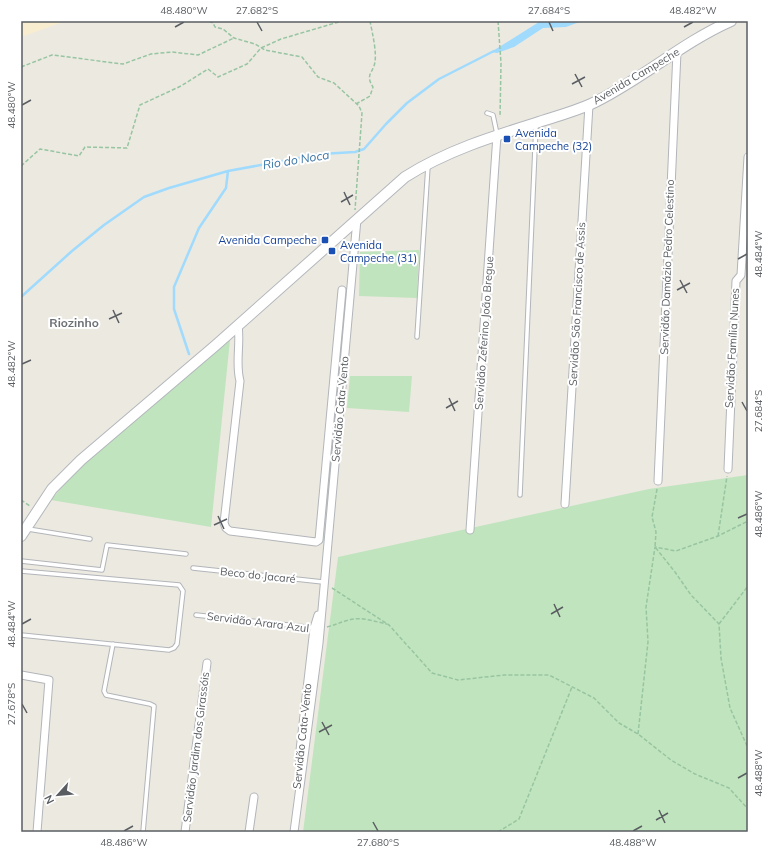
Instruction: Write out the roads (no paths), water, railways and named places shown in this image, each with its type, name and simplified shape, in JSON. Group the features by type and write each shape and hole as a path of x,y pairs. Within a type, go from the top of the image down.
{"main road":[{"name":"Avenida Campeche","path":"23,533 52,488 81,460 238,325 396,184 428,163 458,149 589,105 615,91 710,31 731,21"}],"street":[{"name":"Servidão Damázio Pedro Celestino","path":"658,481 677,52"},
{"name":"Servidão São Francisco de Assis","path":"565,504 589,105"},
{"name":"Servidão Zeferino João Bregue","path":"470,530 498,135"},
{"name":"Servidão Família Nunes","path":"728,470 736,280 741,275 748,157"},
{"name":"Servidão Cata-Vento","path":"295,829 295,796 312,674 336,459 357,218"},
{"path":"238,325 240,340 238,372 240,381 224,523 226,528 230,531 312,542 319,540 342,290"},
{"path":"326,458 336,459"},
{"name":"Servidão Jardim dos Girassóis","path":"185,832 207,662"},
{"path":"21,675 49,680 37,832"},
{"path":"250,832 254,797"}],"lane":[{"path":"487,112 493,116 498,135"},
{"path":"520,495 536,123"},
{"path":"417,337 428,163"},
{"path":"23,533 90,539"},
{"path":"21,561 102,570 107,545 186,554"},
{"name":"Beco do Jacaré","path":"193,568 323,582"},
{"path":"21,571 179,585 182,587 183,591 177,644 174,648 169,650 21,635"},
{"name":"Servidão Arara Azul","path":"196,615 317,629"},
{"path":"113,644 104,690 106,695 150,704 154,706 155,710 143,832"}],"water":[{"path":"582,21 566,27 543,28 514,47 497,53 491,52 539,22"}],"waterway":[{"name":"Rio do Noca","path":"21,297 72,251 104,225 144,197 169,188 228,171 321,154 355,152 364,149 407,103 439,79 494,51"},
{"path":"189,354 174,309 174,287 199,228 226,188 228,171"}],"place":[{"name":"Avenida Campeche (32)","path":"507,139"},
{"name":"Avenida Campeche","path":"325,240"},
{"name":"Avenida Campeche (31)","path":"332,251"}],"district":[{"name":"Riozinho","path":"74,323"}]}
